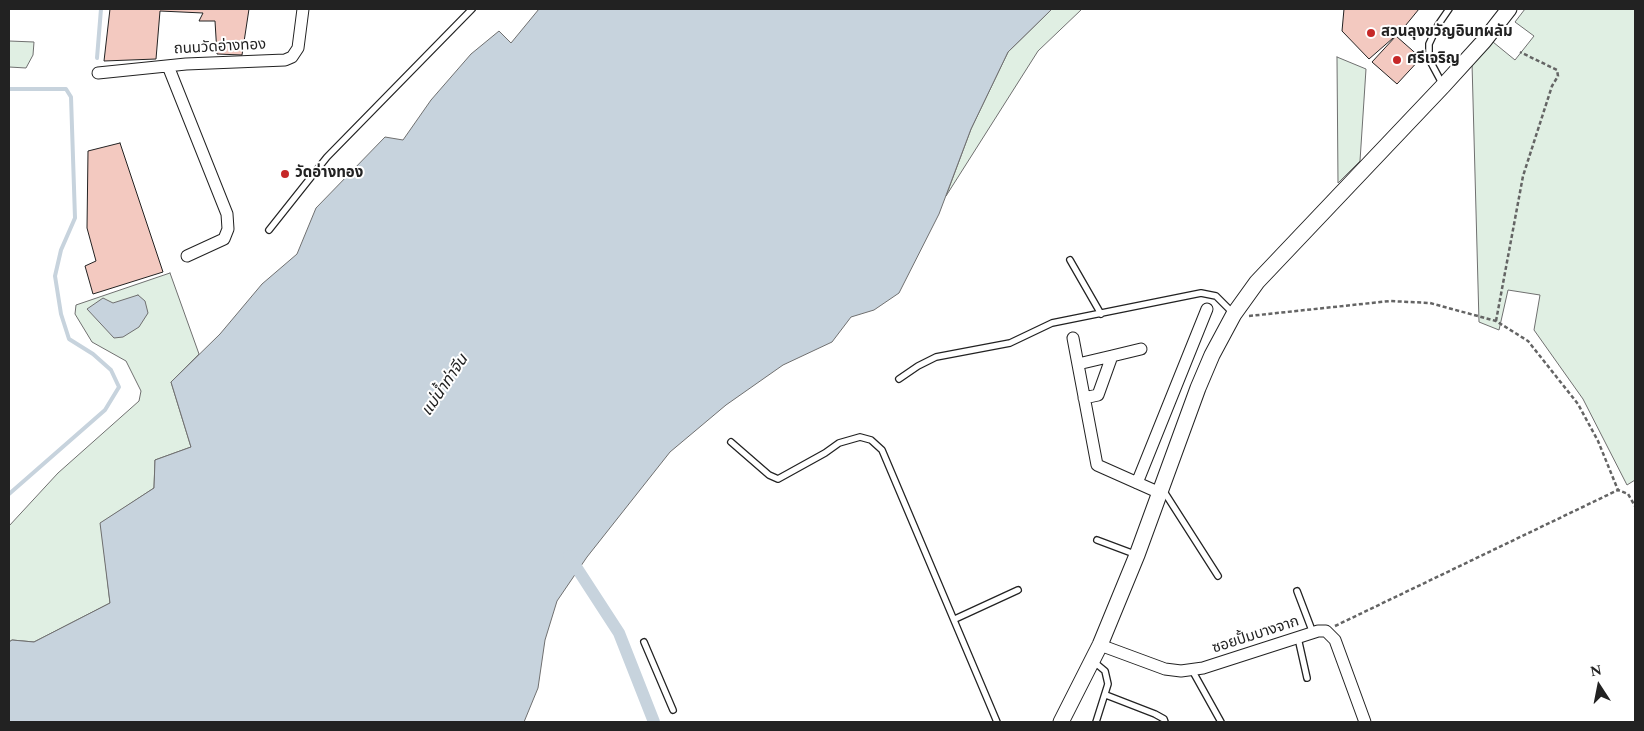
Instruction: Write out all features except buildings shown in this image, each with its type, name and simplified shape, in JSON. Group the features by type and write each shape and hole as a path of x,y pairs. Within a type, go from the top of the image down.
{"main road":[{"path":"1061,722 1100,645 1137,555 1198,388 1236,311 1257,282 1484,42 1509,9"}],"street":[{"name":"ถนนวัดอ่างทอง","path":"98,73 168,66 285,60 292,57 298,48 303,9"},
{"path":"168,66 227,214 228,229 224,239 187,256"},
{"path":"1137,483 1207,309"},
{"path":"1073,338 1097,465 1137,483 1161,490"},
{"path":"1078,364 1141,349"},
{"path":"1084,398 1098,395 1112,356"},
{"path":"1326,631 1335,640 1365,722"},
{"name":"ซอยปั้มบางจาก","path":"1100,645 1165,669 1192,670 1313,633 1326,631"}],"lane":[{"path":"269,230 327,156 472,9"},
{"path":"1443,86 1429,59 1429,44 1438,25 1449,9"},
{"path":"1070,260 1101,314"},
{"path":"899,379 936,357 1010,343 1052,324 1201,293 1216,296 1236,311"},
{"path":"731,442 768,475 778,479 825,454 839,443 860,437 871,440 882,450 998,722"},
{"path":"1161,490 1218,576"},
{"path":"1097,540 1137,555"},
{"path":"955,619 1018,590"},
{"path":"1297,592 1313,633"},
{"path":"1298,638 1307,678"},
{"path":"644,642 673,710"},
{"path":"1093,660 1105,671 1108,684 1096,722"},
{"path":"1192,670 1221,722"},
{"path":"1106,695 1155,714 1164,719 1165,722"},
{"path":"1135,714 1138,708"}],"path":[{"path":"1496,321 1523,176 1552,86 1558,76 1557,70 1520,52"},
{"path":"1236,311 1390,301 1430,303 1496,321 1528,341 1578,404 1598,441 1618,490 1628,494 1635,506"},
{"path":"1326,631 1618,490"}],"green space":[{"path":"1052,9 1082,9 1038,51 946,196 971,129 1008,52"},
{"path":"1525,9 1635,9 1635,480 1627,485 1583,399 1534,330 1540,295 1508,290 1499,330 1479,322 1472,63 1493,42 1515,60 1534,36 1515,22"},
{"path":"9,41 34,42 33,55 26,68 9,67"},
{"path":"1337,57 1366,69 1360,161 1338,183"},
{"path":"170,273 199,354 171,382 191,447 155,460 154,488 101,523 110,603 34,642 12,640 9,642 9,526 58,473 139,401 141,391 126,361 92,342 75,314 76,305"}],"water":[{"name":"แม่น้ำท่าจีน","path":"539,9 1052,9 1008,52 971,129 939,214 899,293 874,310 851,317 832,342 783,365 726,405 670,452 587,557 557,601 545,640 538,688 524,722 9,722 9,642 12,640 34,642 110,603 100,523 154,488 155,460 191,447 171,382 220,334 262,284 297,254 316,208 385,137 403,140 431,100 471,54 499,31 511,43"},
{"path":"138,295 145,301 148,313 139,327 123,337 114,338 87,309 103,298 113,303"}],"waterway":[{"path":"97,58 101,9"},
{"path":"9,89 66,89 71,97 75,218 61,250 55,276 61,314 69,339 93,354 111,370 119,387 105,410 9,494"},
{"path":"569,556 619,633 654,722"}],"place":[{"name":"สวนลุงขวัญอินทผลัม","path":"1371,33"},
{"name":"ศรีเจริญ","path":"1397,60"},
{"name":"วัดอ่างทอง","path":"285,174"}]}
